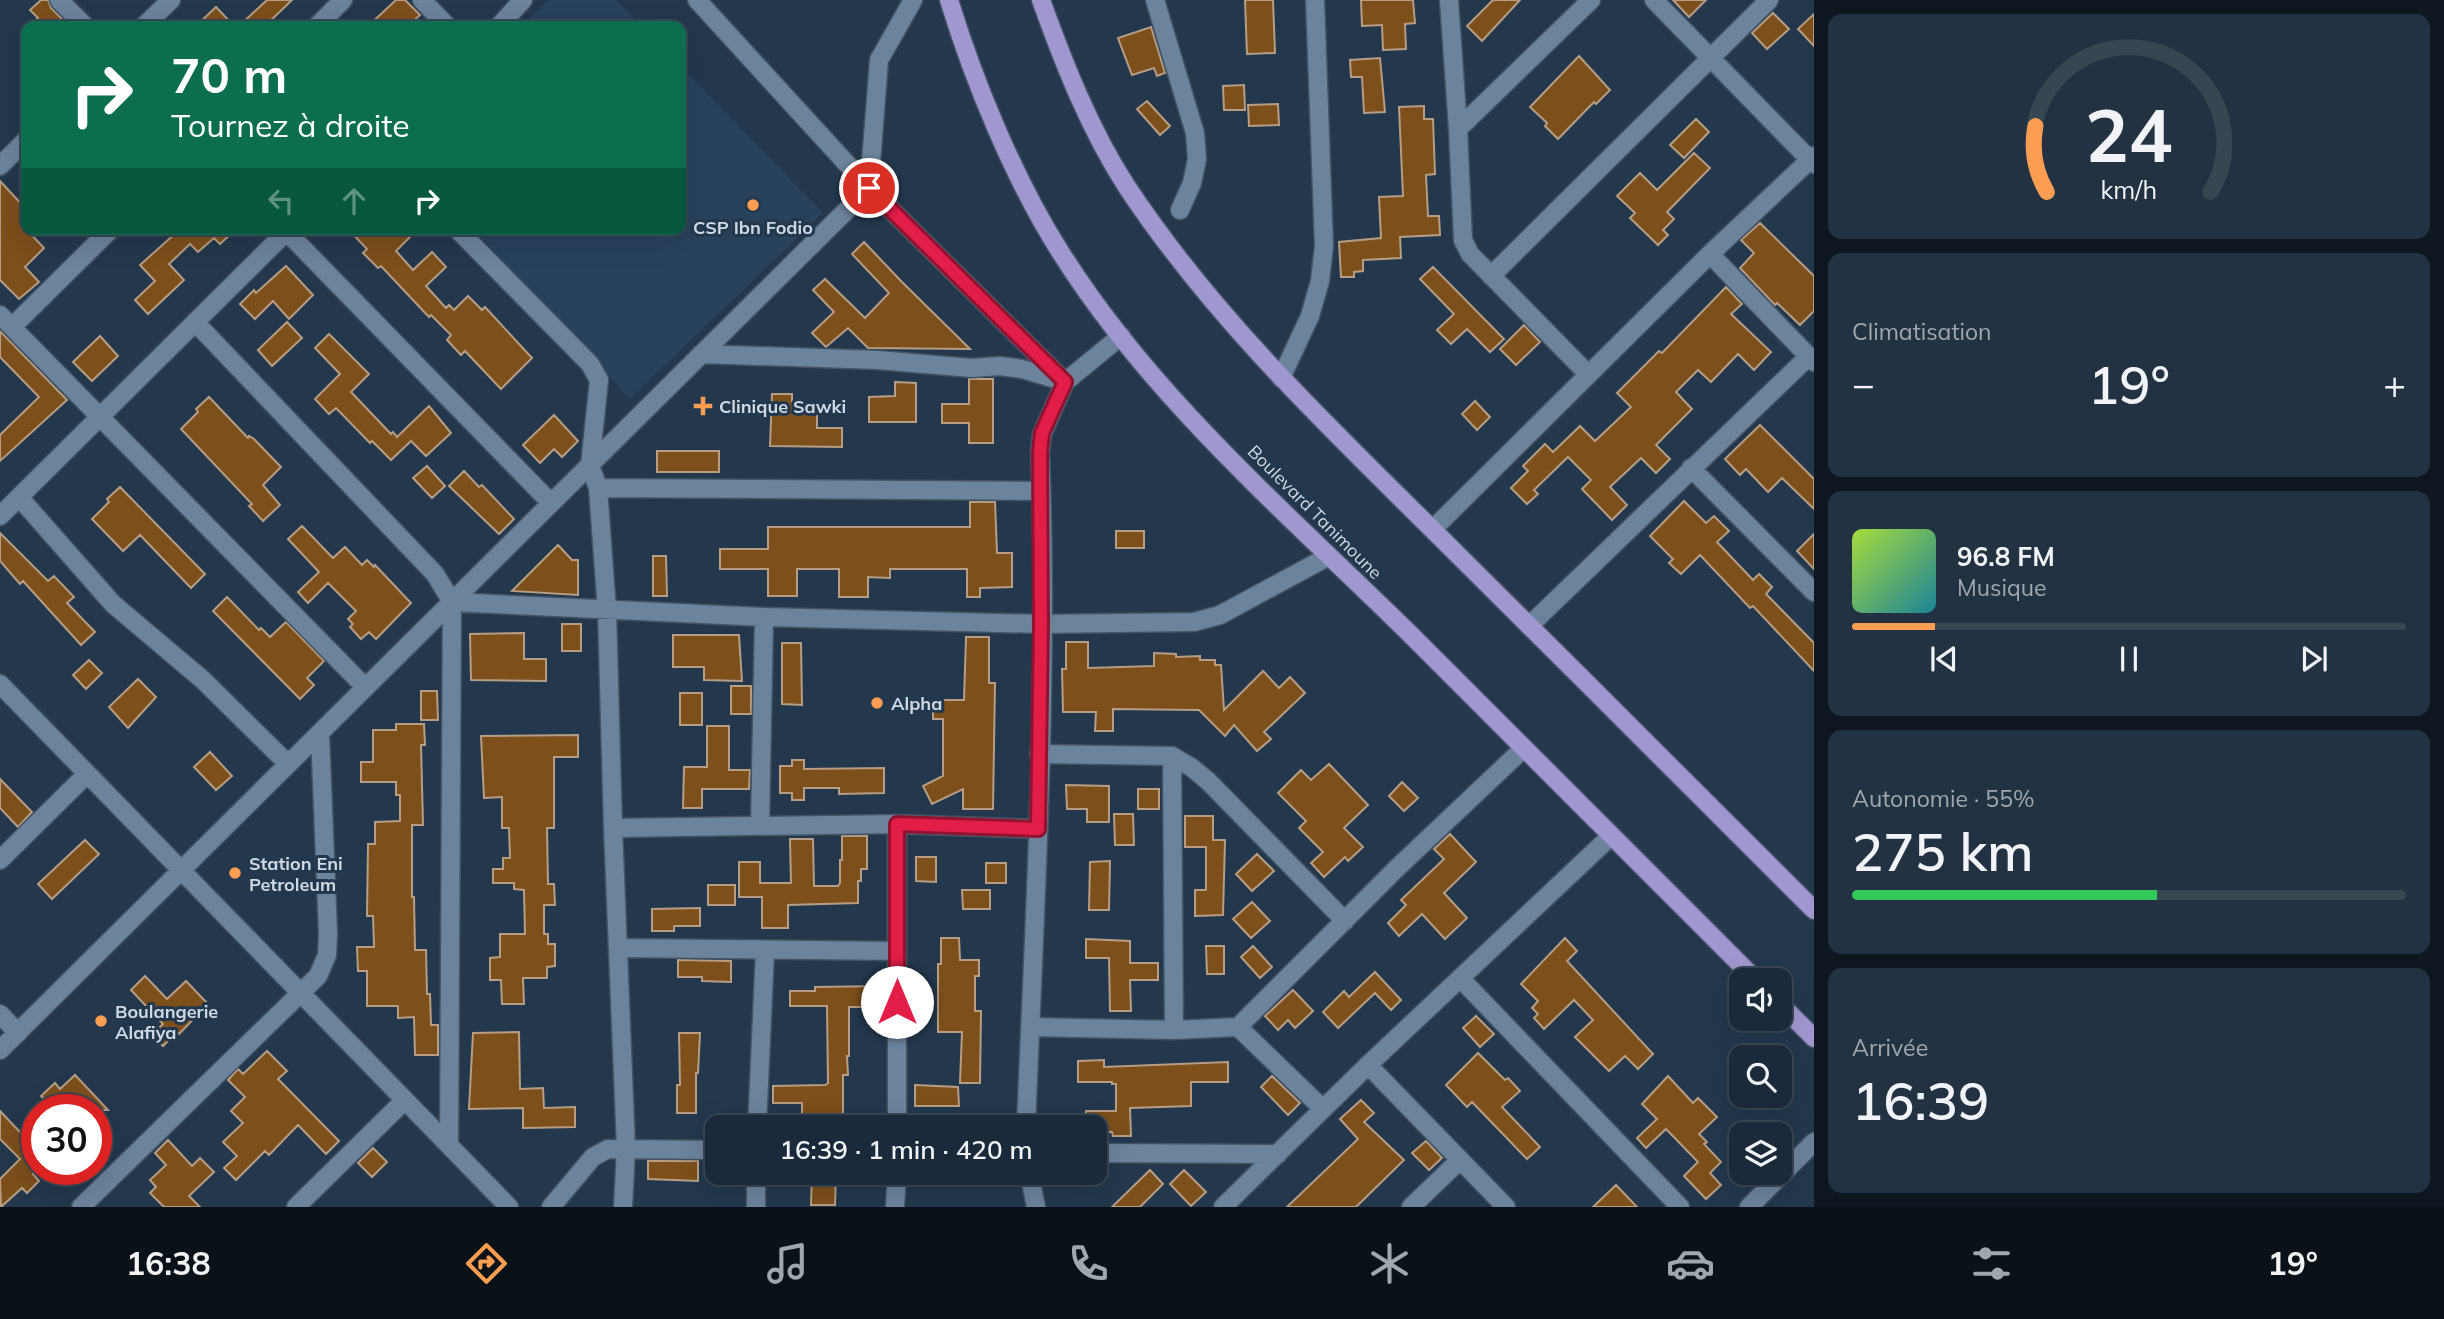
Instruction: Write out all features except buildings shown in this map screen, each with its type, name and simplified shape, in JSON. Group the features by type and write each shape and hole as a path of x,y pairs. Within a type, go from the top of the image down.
{"main road":[{"name":"Boulevard Tanimoune","path":"949,0 1002,141 1038,212 1059,251 1121,336 1175,400 1250,478 1744,968"},
{"path":"1041,0 1060,55 1126,186 1205,292 1281,378 1814,910"},
{"path":"1792,1016 1814,1038"}],"street":[{"path":"59,0 80,21"},
{"path":"149,21 171,0"},
{"path":"322,21 343,0"},
{"path":"422,0 442,21"},
{"path":"504,21 523,0"},
{"path":"0,1050 869,188 879,60 913,0"},
{"path":"1155,0 1195,133 1197,159 1192,183 1180,210"},
{"path":"1281,378 1310,316 1320,281 1324,246 1315,0"},
{"path":"1449,0 1463,240 1469,254 1588,374"},
{"path":"1458,129 1591,0"},
{"path":"1433,529 1710,254 1813,160 1654,0"},
{"path":"1491,276 1769,0"},
{"path":"699,1 869,188 1065,382"},
{"path":"0,166 21,145"},
{"path":"104,235 6,321 365,687"},
{"path":"0,516 281,235"},
{"path":"291,235 551,503"},
{"path":"463,235 590,364 599,380 590,465 598,488 607,611 612,828 626,1148 624,1207"},
{"path":"1529,625 1691,468 1811,359 1710,254"},
{"path":"195,322 435,574 452,602 449,1145"},
{"path":"1026,1115 1038,829 1042,433 1065,382 1121,336"},
{"path":"701,354 878,360 971,368 1000,366 1022,369 1065,382"},
{"path":"1691,468 1814,592"},
{"path":"598,488 1041,491"},
{"path":"19,497 113,604 203,680 288,764"},
{"path":"452,602 764,617 1041,624 1194,622 1220,615 1329,556"},
{"path":"760,826 764,617"},
{"path":"0,685 509,1207"},
{"path":"81,1207 318,976 327,955 320,733"},
{"path":"1030,1027 1174,1030 1238,1027 1406,859 1524,748"},
{"path":"1039,754 1172,756 1191,766 1345,921"},
{"path":"1172,756 1174,1030"},
{"path":"0,860 87,774"},
{"path":"612,828 897,824 1038,829"},
{"path":"897,824 897,1115"},
{"path":"1223,1207 1368,1065 1611,835"},
{"path":"618,948 897,951"},
{"path":"758,1115 765,951"},
{"path":"1460,978 1680,1207"},
{"path":"0,1014 18,1032"},
{"path":"1238,1027 1323,1110"},
{"path":"1368,1065 1506,1207"},
{"path":"296,1207 405,1100"},
{"path":"1749,1207 1814,1143"},
{"path":"551,1207 593,1157 608,1149 705,1150"},
{"path":"1107,1153 1278,1154"},
{"path":"1411,1207 1460,1160"},
{"path":"756,1185 756,1207"},
{"path":"895,1207 896,1185"},
{"path":"1032,1185 1036,1207"}],"shaded area":[{"path":"548,0 616,0 637,21 527,21"},
{"path":"686,71 823,213 630,399 480,235 686,235"}],"place":[{"name":"CSP Ibn Fodio","path":"753,205"},
{"name":"Clinique Sawki","path":"703,406"},
{"name":"Alpha","path":"877,703"},
{"name":"Station Eni Petroleum","path":"235,873"},
{"name":"Boulangerie Alafiya","path":"101,1021"}],"route":[{"path":"869,188 1065,382 1042,433 1040,452 1038,829 897,824 897,1002"}]}
